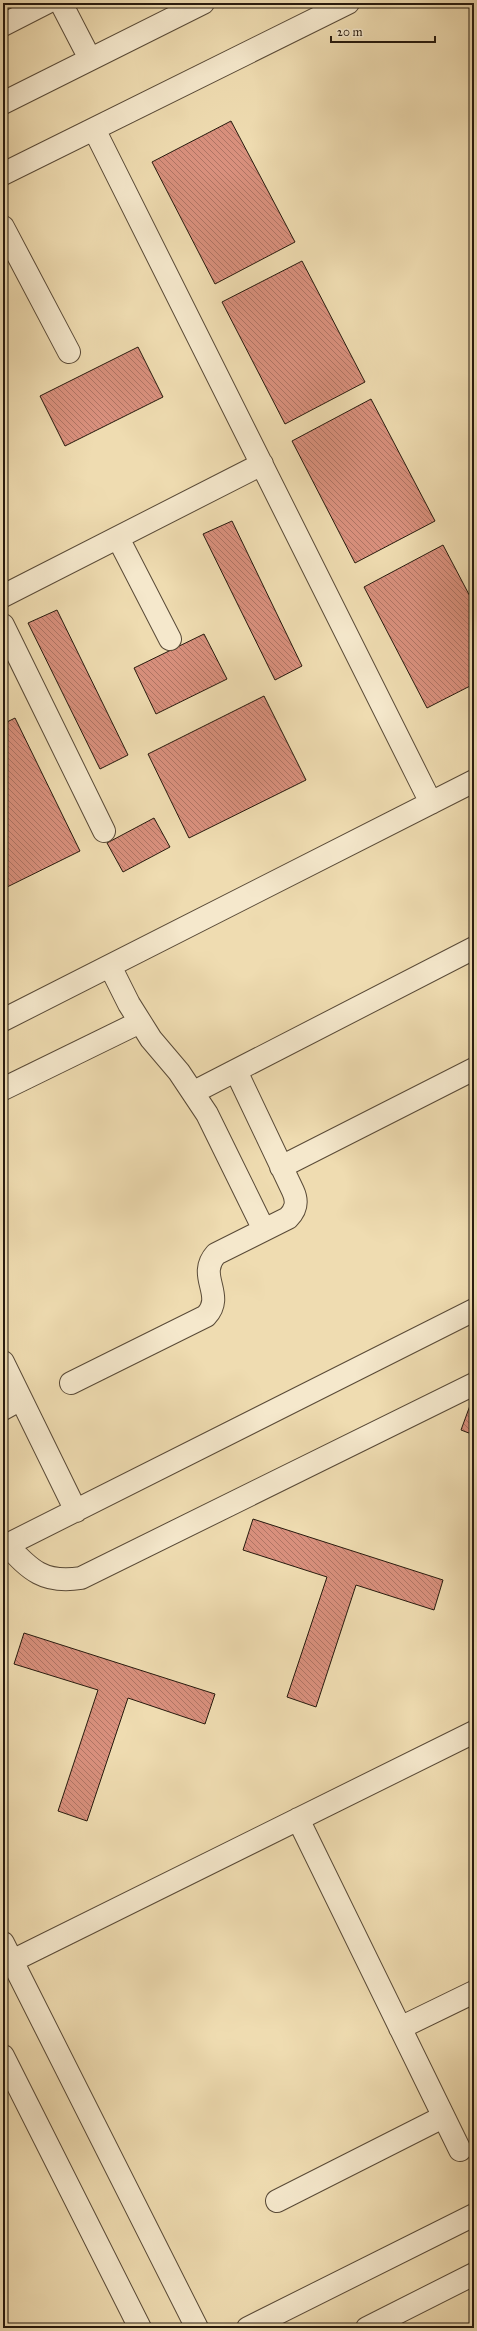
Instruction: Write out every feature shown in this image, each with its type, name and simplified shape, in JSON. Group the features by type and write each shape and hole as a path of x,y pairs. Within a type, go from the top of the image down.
{"street":[{"path":"3,25 46,3"},
{"path":"61,3 90,59"},
{"path":"3,103 203,3"},
{"path":"3,174 348,3"},
{"path":"94,129 431,802"},
{"path":"3,227 69,352"},
{"path":"3,596 262,464"},
{"path":"118,538 170,639"},
{"path":"3,625 104,831"},
{"path":"3,1020 474,781"},
{"path":"194,1092 474,948"},
{"path":"110,966 140,1022 194,1092 207,1114 264,1230"},
{"path":"3,1089 140,1022"},
{"path":"281,1167 474,1069"},
{"path":"71,1383 206,1316 213,1305 213,1292 207,1271 211,1259 216,1254 288,1218 295,1208 296,1196 236,1071"},
{"path":"474,1310 5,1546 26,1566 43,1576 65,1580 80,1578 474,1384"},
{"path":"3,1362 12,1404 76,1511"},
{"path":"197,2328 7,1952 298,1819 474,1732"},
{"path":"298,1819 460,2150"},
{"path":"400,2028 474,1992"},
{"path":"3,2056 140,2328"},
{"path":"276,2201 443,2117"},
{"path":"248,2328 474,2215"},
{"path":"367,2328 474,2274"}],"building":[{"path":"231,121 295,242 215,284 152,162"},
{"path":"302,261 365,382 285,424 222,302"},
{"path":"138,347 163,397 65,446 40,396"},
{"path":"371,399 435,521 355,563 292,441"},
{"path":"232,521 302,666 275,680 203,534"},
{"path":"443,545 474,604 474,684 427,708 364,587"},
{"path":"57,610 128,755 100,769 28,623"},
{"path":"204,634 227,679 156,714 134,668"},
{"path":"264,696 306,780 189,838 148,754"},
{"path":"15,718 80,851 3,889 3,724"},
{"path":"154,818 170,847 123,872 107,843"},
{"path":"472,1400 474,1400 474,1435 461,1430"},
{"path":"253,1519 443,1580 434,1610 356,1585 316,1707 287,1697 327,1577 243,1550"},
{"path":"24,1633 215,1694 205,1724 128,1698 87,1821 58,1811 98,1690 14,1664"}]}
